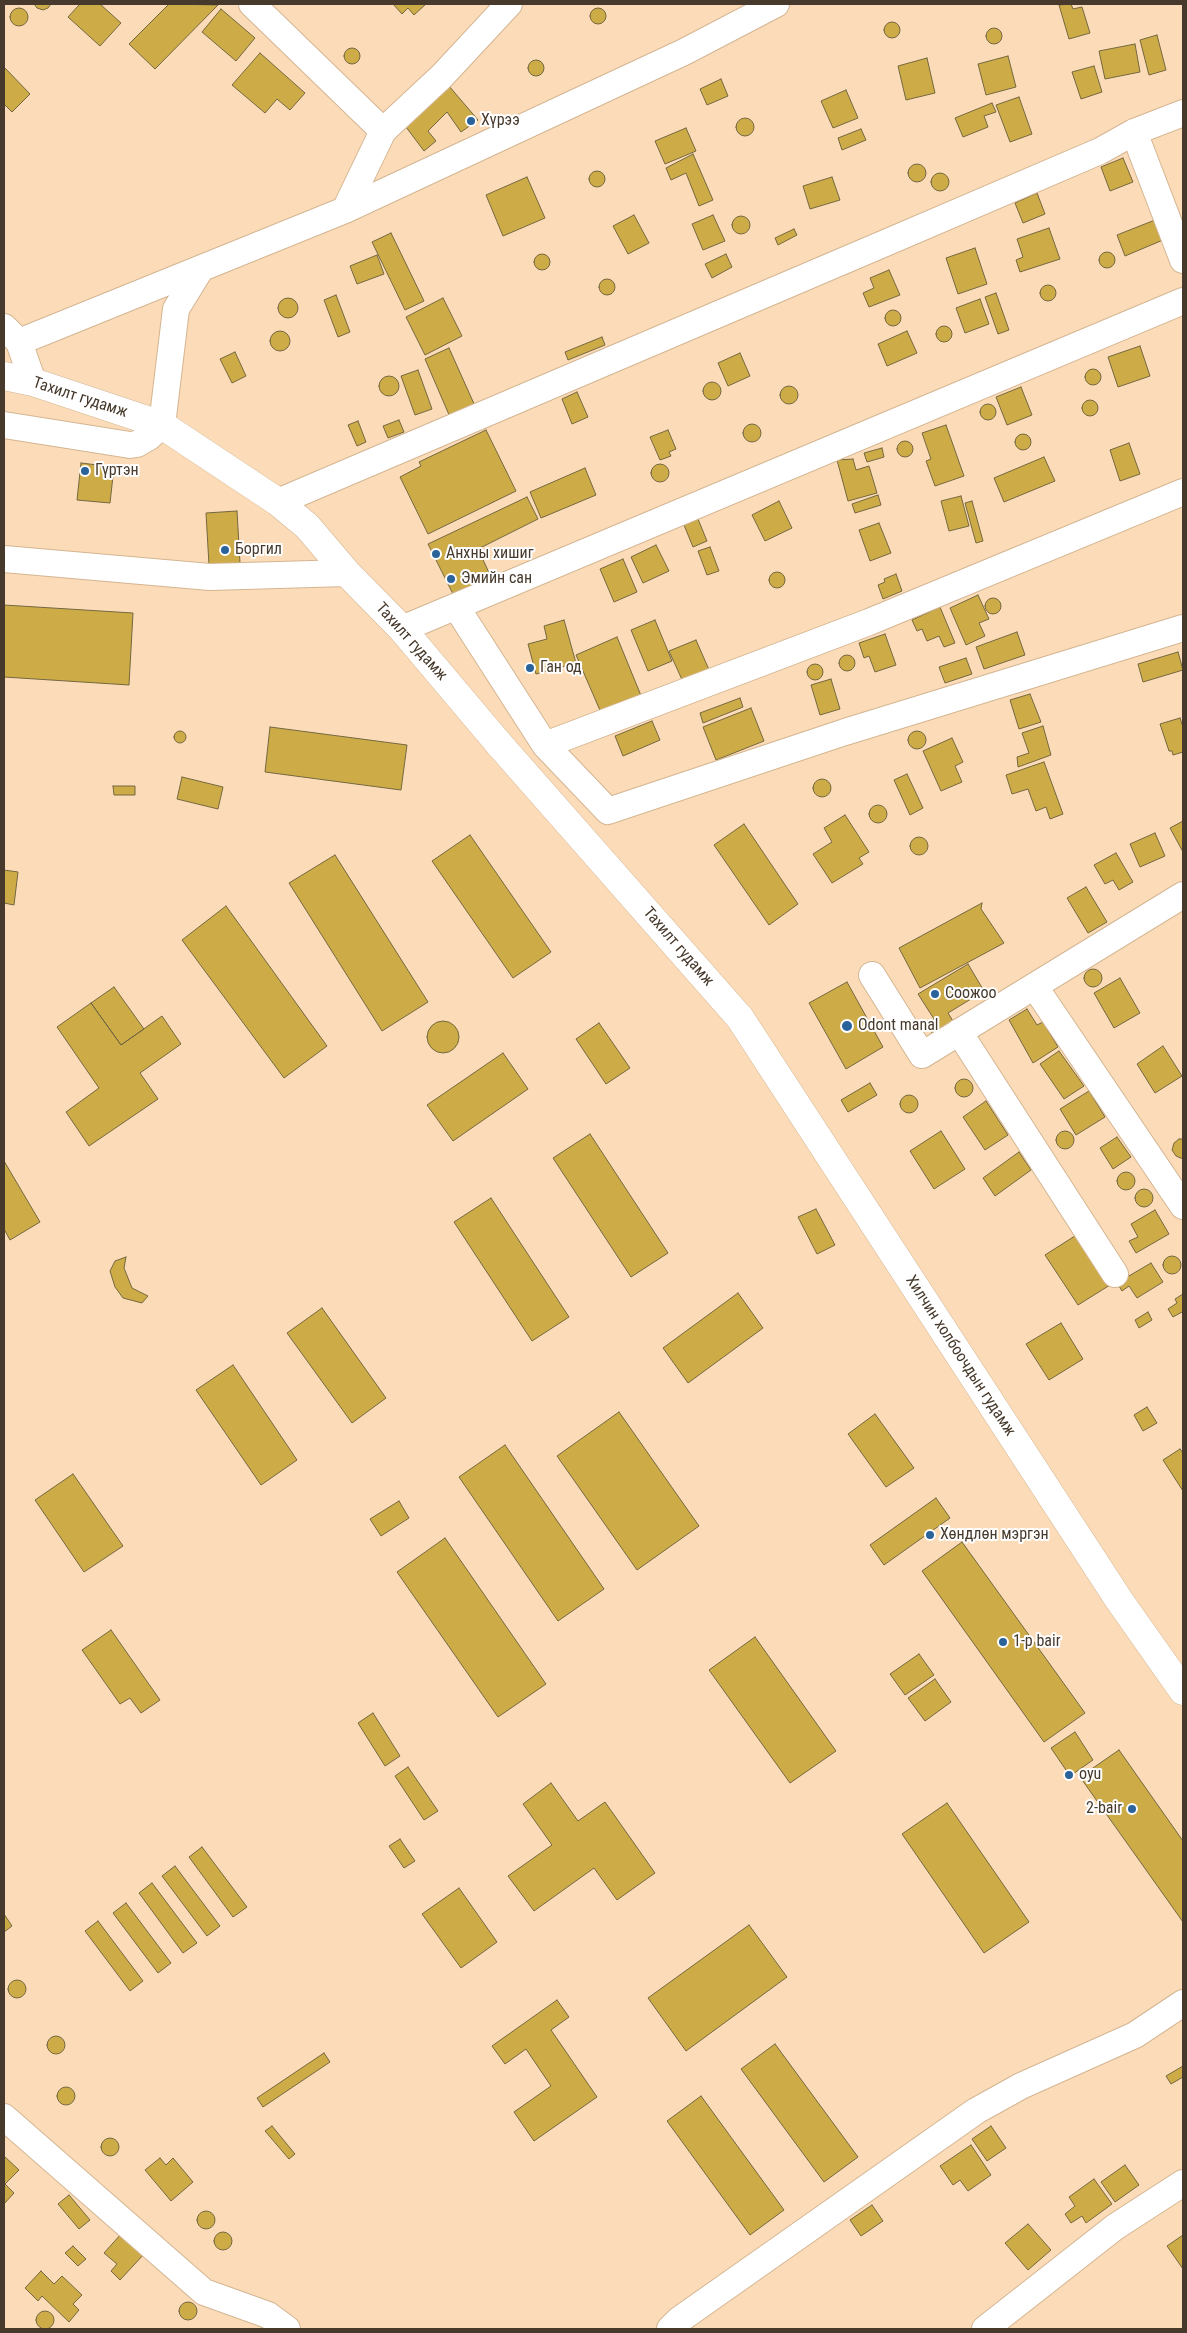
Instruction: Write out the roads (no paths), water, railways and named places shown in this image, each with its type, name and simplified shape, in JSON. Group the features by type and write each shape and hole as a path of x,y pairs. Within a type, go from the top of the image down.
{"main road":[{"name":"Тахилт гудамж","path":"4,376 33,382 162,425 278,502 307,526 346,573 402,629 499,744 740,1018"},
{"name":"Хилчин холбоочдын гудамж","path":"740,1018 1114,1592 1183,1691"}],"street":[{"path":"252,4 383,131"},
{"path":"345,210 383,131 442,76 510,4"},
{"path":"33,382 11,334 200,270 345,210 684,52 776,4"},
{"path":"278,502 890,242 1100,150 1134,132 1183,113"},
{"path":"1134,132 1183,260"},
{"path":"4,425 130,444 137,444 149,437 162,425 176,308 200,270"},
{"path":"402,629 456,608 1183,301"},
{"path":"546,745 869,622 1183,492"},
{"path":"4,558 210,576 346,573"},
{"path":"456,608 546,745 608,811 845,732 1183,628"},
{"path":"872,975 922,1055 1183,895"},
{"path":"1035,987 1183,1206"},
{"path":"959,1032 1115,1274"},
{"path":"670,2329 680,2320 976,2111 1021,2086 1135,2035 1183,2003"},
{"path":"4,2117 204,2292 268,2315 287,2329"},
{"path":"985,2329 1115,2226 1183,2183"}],"place":[{"name":"Хүрээ","path":"471,121"},
{"name":"Гүртэн","path":"85,471"},
{"name":"Боргил","path":"225,550"},
{"name":"Анхны хишиг","path":"436,554"},
{"name":"Эмийн сан","path":"451,579"},
{"name":"Ган од","path":"530,668"},
{"name":"Соожоо","path":"935,994"},
{"name":"Odont manal","path":"847,1026"},
{"name":"Хөндлөн мэргэн","path":"930,1535"},
{"name":"1-p bair","path":"1003,1642"},
{"name":"oyu","path":"1069,1775"},
{"name":"2-bair","path":"1132,1809"}]}
